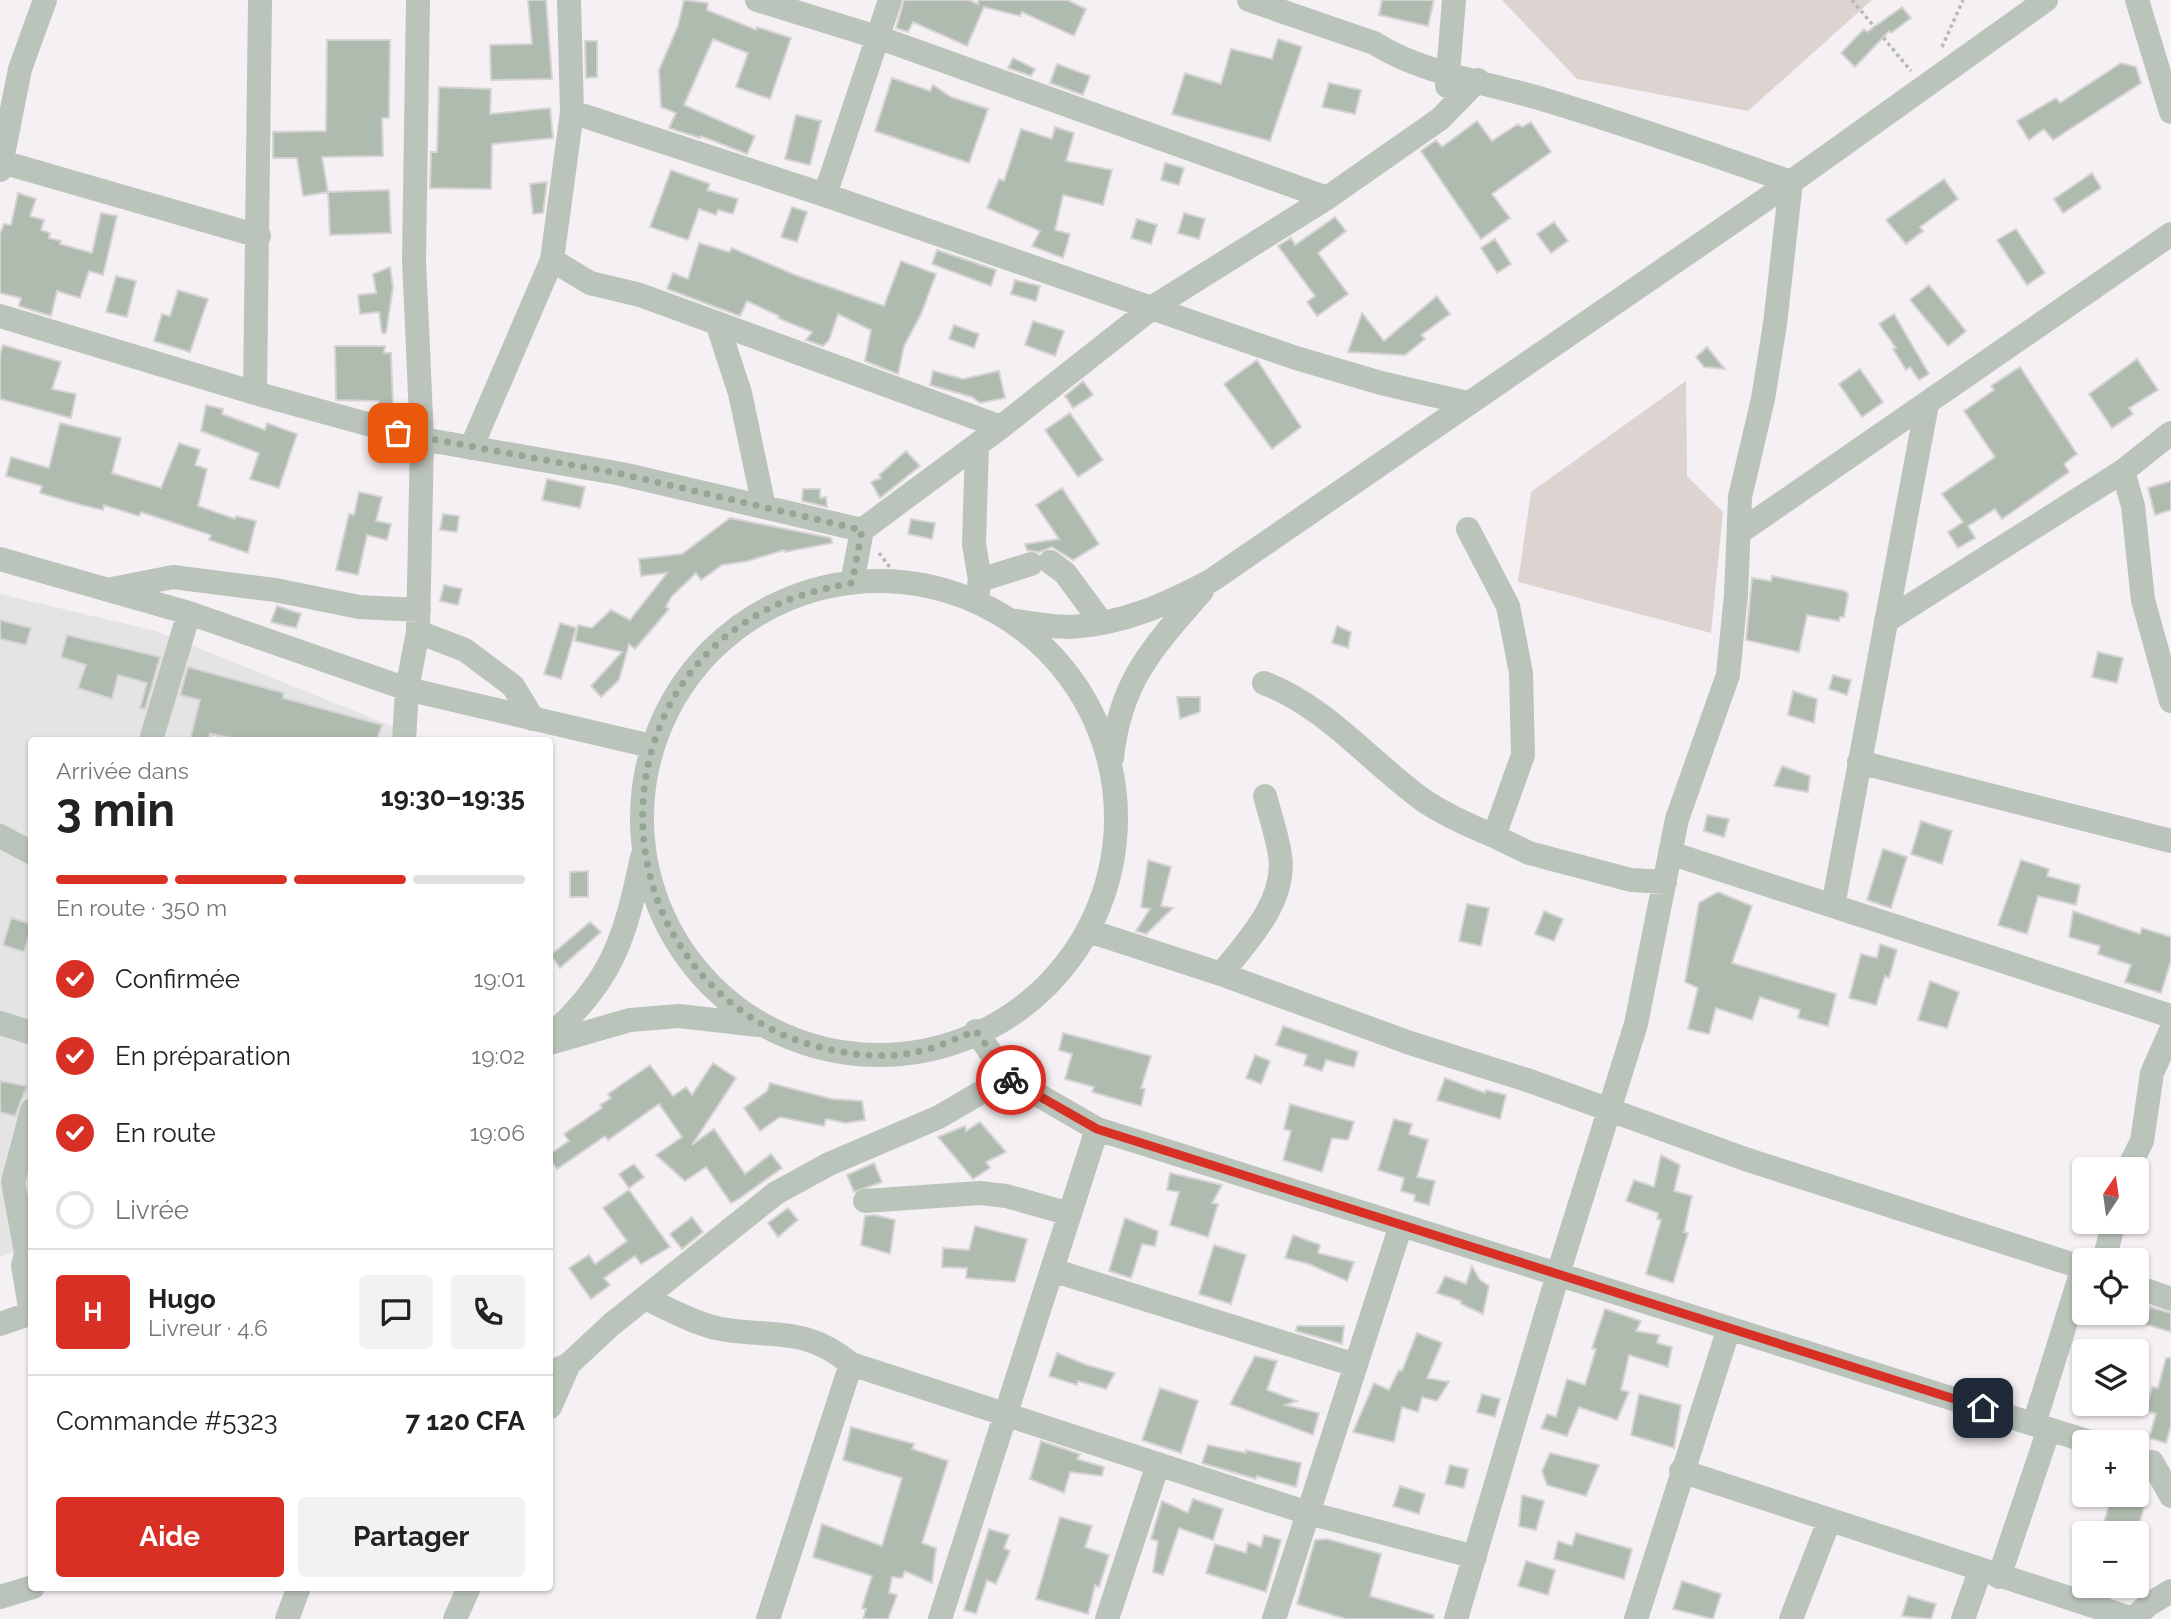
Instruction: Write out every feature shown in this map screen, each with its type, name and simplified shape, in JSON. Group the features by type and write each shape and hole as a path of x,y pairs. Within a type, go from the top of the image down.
{"street":[{"path":"45,0 20,69 1,166 259,236"},
{"path":"255,393 260,0"},
{"path":"404,737 407,689 418,621 422,439 414,260 418,0"},
{"path":"471,448 552,260 572,112 569,0"},
{"path":"757,0 880,38 1327,198"},
{"path":"825,195 880,38 890,0"},
{"path":"1249,0 1280,5 1374,43 1404,59 1619,122 1791,182"},
{"path":"1440,119 1450,73 1454,0"},
{"path":"1010,621 1068,627 1137,616 1212,580 1791,182 2046,0"},
{"path":"2137,0 2171,113"},
{"path":"852,583 862,530 1001,427 1153,307 1327,198 1440,119 1478,80"},
{"path":"572,112 825,195 1296,358 1381,383 1467,403"},
{"path":"1457,1619 1558,1274 1636,1024 1677,819 1728,675 1740,532 1740,497 1763,399 1775,324 1791,182"},
{"path":"1740,532 2171,234"},
{"path":"552,260 590,283 640,295 1001,427"},
{"path":"0,316 255,393 422,439 622,474 862,530"},
{"path":"716,323 740,393 764,507"},
{"path":"1833,906 1927,404"},
{"path":"1886,621 2123,471 2171,433"},
{"path":"977,445 974,544 978,591 1040,645 1082,696 1098,725 1111,766 1117,808 1115,851 1106,892 1089,931 1053,981 1006,1019 912,1053 872,1055 832,1051 794,1040 765,1026 725,1000 686,958 657,905 643,853 641,799 651,746 673,698 705,655 746,621 779,603 815,589 852,583 901,582 939,589 978,591 1041,563 1065,572 1102,623"},
{"path":"2123,471 2133,506 2140,576 2161,629 2170,687"},
{"path":"1468,528 1508,606 1521,673 1523,755 1494,836"},
{"path":"0,559 189,613 407,689 651,746"},
{"path":"109,590 173,577 275,590 418,621 465,650 513,686 533,719"},
{"path":"1111,766 1120,710 1132,680 1147,656 1212,580"},
{"path":"152,737 189,613"},
{"path":"1264,683 1289,692 1317,712 1424,801 1494,836 1529,853 1638,881 1665,882"},
{"path":"1859,762 2171,841"},
{"path":"1221,974 1248,940 1280,885 1280,856 1265,796"},
{"path":"0,836 28,851"},
{"path":"553,1033 581,1007 620,947 643,853"},
{"path":"1670,853 2171,1016"},
{"path":"1089,931 1221,974 1609,1112 1978,1235 2072,1263"},
{"path":"553,1042 630,1020 679,1016 765,1026"},
{"path":"0,1023 28,1032"},
{"path":"2134,1157 2142,1141 2152,1073 2171,1030"},
{"path":"976,1031 1006,1077 1097,1129 2072,1436"},
{"path":"553,1394 559,1368 775,1193 829,1164 939,1117 1006,1077"},
{"path":"28,1125 13,1182 26,1252 23,1266 28,1295"},
{"path":"940,1619 1097,1129"},
{"path":"865,1201 980,1193 1006,1196 1070,1214"},
{"path":"1274,1619 1401,1224"},
{"path":"1052,1270 1355,1365"},
{"path":"2149,1291 2171,1299"},
{"path":"646,1298 717,1328 802,1338 831,1347 851,1364 1308,1513 1475,1556"},
{"path":"1963,1619 1989,1574 2041,1426 2072,1311"},
{"path":"0,1324 28,1314"},
{"path":"1636,1619 1681,1471 1729,1328"},
{"path":"768,1619 851,1364"},
{"path":"2153,1462 2171,1496"},
{"path":"1107,1619 1158,1464"},
{"path":"1681,1471 2133,1619 2148,1605 2171,1591"},
{"path":"1791,1619 1829,1521"},
{"path":"0,1597 28,1589"},
{"path":"287,1619 298,1591"},
{"path":"456,1619 467,1591"}],"path":[{"path":"1852,0 1924,87"},
{"path":"1941,50 1963,0"},
{"path":"862,530 901,582"}],"shaded area":[{"path":"1502,0 1872,0 1748,111 1577,79"},
{"path":"1686,381 1687,476 1723,512 1711,633 1518,582 1531,492"},
{"path":"0,594 156,631 399,729 400,737 28,737 28,1247 0,1257"}],"building":[{"path":"528,0 546,0 552,79 491,80 490,45 532,44"},
{"path":"684,0 708,3 707,10 756,30 757,27 791,38 770,99 736,87 748,53 713,39 684,105 755,136 747,154 701,136 700,138 669,128 676,113 661,107 659,70 678,26"},
{"path":"904,0 969,0 978,4 978,0 1067,0 1086,9 1074,36 1022,12 1020,16 984,7 967,46 913,22 908,32 896,28"},
{"path":"1382,0 1434,0 1428,26 1379,15"},
{"path":"1902,7 1911,18 1891,33 1889,31 1855,67 1841,53 1864,29 1867,32"},
{"path":"1278,39 1302,47 1270,141 1172,114 1185,73 1221,84 1231,49 1272,59"},
{"path":"327,40 390,40 389,118 382,118 383,156 322,157 328,192 303,196 297,158 273,158 273,132 326,131"},
{"path":"585,41 597,41 597,77 586,78"},
{"path":"1013,58 1035,69 1031,76 1008,68"},
{"path":"2121,63 2136,67 2141,83 2053,140 2044,129 2029,140 2017,121 2056,98 2060,103"},
{"path":"1057,64 1090,76 1083,95 1050,83"},
{"path":"892,78 930,91 933,85 951,97 988,109 969,163 875,131"},
{"path":"1329,83 1361,90 1355,114 1322,107"},
{"path":"439,87 491,89 490,114 550,108 553,138 492,144 491,189 430,188 431,152 437,152"},
{"path":"796,115 821,121 810,165 785,159"},
{"path":"1477,121 1492,141 1518,124 1522,127 1531,122 1551,152 1492,194 1510,218 1481,239 1421,151 1436,140 1442,147"},
{"path":"1055,127 1074,133 1066,161 1112,170 1103,205 1063,195 1055,230 1070,234 1063,258 1032,246 1040,231 987,208 999,179 1004,181 1021,129 1052,139"},
{"path":"1165,163 1184,168 1179,185 1161,180"},
{"path":"671,170 710,184 707,190 738,199 733,214 718,210 716,215 699,209 688,240 650,227"},
{"path":"2092,173 2101,188 2063,213 2054,199"},
{"path":"1944,179 1958,199 1920,227 1923,231 1906,244 1886,220"},
{"path":"547,182 543,213 533,214 530,184"},
{"path":"389,190 391,233 330,235 328,192"},
{"path":"18,193 36,199 30,216 44,220 41,230 50,233 49,238 92,253 101,213 117,216 103,275 89,271 80,298 57,291 51,316 19,306 21,298 0,293 0,234 4,224 11,225"},
{"path":"792,207 807,212 797,242 781,237"},
{"path":"1184,213 1205,219 1199,239 1178,233"},
{"path":"1335,217 1346,231 1318,253 1348,294 1317,316 1307,302 1315,296 1278,246 1291,238 1295,245"},
{"path":"1137,219 1157,225 1151,244 1131,238"},
{"path":"1554,222 1568,241 1551,253 1537,234"},
{"path":"2016,229 2045,273 2027,285 1997,240"},
{"path":"1495,239 1511,264 1497,273 1481,248"},
{"path":"699,243 729,252 732,248 795,275 884,306 901,261 936,274 921,314 904,346 898,374 865,361 871,330 838,314 829,340 823,346 806,340 812,332 747,301 740,316 667,289 673,273 688,279"},
{"path":"937,250 996,270 991,286 932,264"},
{"path":"390,267 393,287 386,333 382,333 379,312 360,314 358,295 376,293 373,274"},
{"path":"116,276 136,281 127,317 106,312"},
{"path":"1015,280 1040,286 1036,301 1011,294"},
{"path":"1929,285 1966,331 1948,346 1910,300"},
{"path":"178,290 208,299 190,352 154,341 162,314 170,316"},
{"path":"1437,296 1450,314 1421,335 1425,339 1405,355 1348,352 1362,313 1384,341"},
{"path":"1894,314 1929,374 1919,380 1910,367 1906,370 1893,349 1896,348 1879,324"},
{"path":"1033,321 1064,331 1055,356 1025,345"},
{"path":"954,325 979,334 974,348 949,339"},
{"path":"3,345 61,362 52,389 76,394 71,418 0,399 0,355"},
{"path":"335,346 385,346 384,353 391,353 393,406 379,407 378,401 336,400"},
{"path":"1707,347 1725,369 1704,367 1696,357"},
{"path":"2137,359 2158,390 2129,408 2133,414 2112,428 2089,394"},
{"path":"1257,360 1301,427 1272,449 1224,384"},
{"path":"2020,367 2077,454 2064,464 2069,472 2002,519 1995,509 1968,526 1975,538 1958,548 1948,532 1963,522 1942,494 1995,457 1964,411 1994,390 1991,386"},
{"path":"1860,369 1883,402 1862,417 1839,384"},
{"path":"933,371 963,379 999,371 1005,398 980,403 972,397 930,385"},
{"path":"1083,381 1093,395 1073,408 1065,396"},
{"path":"206,405 223,409 222,414 265,430 267,423 297,434 279,488 250,479 259,453 201,431"},
{"path":"1070,413 1103,460 1078,477 1045,430"},
{"path":"60,423 121,438 112,473 161,488 179,443 200,450 195,465 207,469 198,506 235,519 236,516 256,521 248,553 209,540 211,535 141,512 139,516 104,505 103,510 78,504 40,493 42,486 6,476 11,457 49,468"},
{"path":"906,451 920,466 880,498 871,482 881,478 879,475"},
{"path":"547,479 585,487 580,508 542,500"},
{"path":"2171,481 2171,510 2155,515 2148,488"},
{"path":"1062,488 1099,544 1073,560 1052,547 1039,552 1027,550 1025,544 1059,539 1036,505"},
{"path":"803,489 820,489 820,498 826,497 827,507 802,501"},
{"path":"359,492 382,497 376,521 391,524 387,540 367,535 358,575 336,570 349,514 354,515"},
{"path":"443,514 459,516 457,532 440,530"},
{"path":"730,518 831,538 832,543 785,552 784,550 748,561 722,565 701,580 696,573 671,597 666,607 669,609 635,649 629,644 619,680 601,697 591,686 622,652 575,641 578,625 592,628 611,610 630,620 667,573 641,576 639,559 682,554"},
{"path":"911,519 935,523 932,539 908,534"},
{"path":"1772,576 1845,591 1848,594 1844,617 1840,617 1839,621 1807,615 1799,652 1746,640 1752,578 1771,581"},
{"path":"444,585 462,589 458,605 440,601"},
{"path":"277,606 301,614 296,628 271,622"},
{"path":"0,620 31,628 26,645 0,639"},
{"path":"560,623 576,628 561,679 544,674"},
{"path":"1337,626 1351,632 1348,648 1332,643"},
{"path":"67,635 160,657 145,709 140,708 147,683 118,675 112,699 78,688 86,665 61,657"},
{"path":"2098,652 2123,658 2117,683 2092,677"},
{"path":"188,667 284,693 283,698 382,725 378,737 227,737 210,734 210,737 191,737 200,700 180,695"},
{"path":"1833,675 1851,680 1847,695 1829,689"},
{"path":"1793,691 1817,699 1814,723 1788,715"},
{"path":"1177,697 1200,697 1200,712 1180,719"},
{"path":"1782,766 1810,776 1808,792 1774,786"},
{"path":"1707,815 1729,819 1724,837 1704,831"},
{"path":"1921,821 1952,831 1942,864 1911,854"},
{"path":"1883,849 1907,857 1891,908 1867,900"},
{"path":"1148,860 1171,867 1161,906 1173,908 1146,934 1136,931 1150,909 1141,907"},
{"path":"2021,860 2049,869 2047,876 2080,885 2076,905 2038,896 2027,934 1998,925"},
{"path":"588,871 588,897 570,897 570,872"},
{"path":"1718,892 1752,906 1732,963 1836,994 1828,1026 1798,1018 1800,1010 1760,997 1752,1020 1716,1008 1709,1034 1688,1029 1698,988 1685,982 1699,903"},
{"path":"1467,904 1489,908 1481,946 1459,941"},
{"path":"1544,911 1563,919 1554,941 1535,934"},
{"path":"2073,911 2140,934 2142,928 2171,937 2171,960 2161,993 2125,982 2131,965 2098,954 2100,946 2069,937"},
{"path":"11,918 28,923 24,952 3,945"},
{"path":"590,922 601,932 560,968 553,953"},
{"path":"1880,944 1897,950 1889,978 1885,976 1876,1005 1849,998 1861,954 1877,958"},
{"path":"1930,981 1959,992 1947,1028 1918,1020"},
{"path":"1283,1026 1358,1052 1354,1067 1326,1060 1322,1071 1304,1065 1307,1055 1276,1045"},
{"path":"1063,1033 1151,1056 1141,1088 1145,1089 1141,1106 1092,1092 1094,1087 1065,1079 1072,1054 1059,1050"},
{"path":"1255,1055 1270,1061 1261,1084 1246,1078"},
{"path":"713,1063 736,1078 692,1145 714,1129 745,1174 771,1154 782,1168 731,1203 706,1167 685,1181 656,1155 682,1137 659,1104 608,1140 605,1136 557,1169 553,1163 553,1152 569,1141 564,1134 602,1108 600,1105 611,1098 608,1094 650,1065 673,1096 686,1087 692,1095"},
{"path":"1445,1078 1485,1093 1486,1090 1506,1095 1500,1119 1437,1100"},
{"path":"0,1081 27,1086 15,1116 0,1112"},
{"path":"770,1083 832,1099 862,1101 865,1120 846,1123 826,1119 824,1126 780,1117 760,1131 744,1108 767,1091"},
{"path":"1290,1104 1354,1122 1348,1140 1332,1138 1322,1172 1283,1160 1291,1131 1284,1129"},
{"path":"1394,1119 1412,1124 1409,1134 1428,1140 1417,1177 1435,1181 1429,1205 1414,1201 1415,1195 1401,1191 1404,1178 1378,1170"},
{"path":"980,1122 1006,1152 986,1162 990,1168 973,1179 938,1137 965,1126 966,1131"},
{"path":"1661,1155 1680,1165 1674,1191 1692,1196 1684,1232 1688,1233 1673,1283 1646,1274 1661,1220 1657,1219 1658,1213 1626,1201 1634,1180 1654,1187"},
{"path":"874,1163 882,1182 854,1192 847,1175"},
{"path":"634,1164 644,1177 629,1188 619,1174"},
{"path":"1170,1173 1222,1185 1212,1203 1218,1204 1208,1237 1170,1225 1179,1192 1167,1190"},
{"path":"629,1190 670,1247 641,1264 635,1256 604,1278 610,1285 591,1299 569,1268 589,1255 595,1264 627,1241 603,1208"},
{"path":"788,1208 798,1220 778,1237 768,1223"},
{"path":"875,1215 895,1220 890,1254 861,1245 865,1216"},
{"path":"692,1217 703,1232 682,1249 670,1234"},
{"path":"1125,1218 1158,1231 1155,1246 1142,1244 1131,1278 1109,1271"},
{"path":"975,1226 1027,1239 1015,1282 966,1278 967,1268 942,1267 943,1248 969,1250"},
{"path":"1293,1235 1320,1245 1318,1253 1354,1262 1347,1281 1309,1264 1285,1258"},
{"path":"1214,1245 1246,1255 1231,1304 1199,1294"},
{"path":"1472,1266 1480,1280 1489,1286 1483,1314 1461,1304 1461,1301 1437,1293 1445,1276 1466,1284"},
{"path":"2150,1307 2171,1313 2171,1332 2148,1325"},
{"path":"1605,1309 1641,1321 1636,1331 1659,1335 1657,1343 1672,1347 1668,1367 1629,1355 1621,1390 1629,1392 1617,1420 1579,1407 1567,1436 1541,1428 1547,1414 1556,1417 1567,1379 1585,1385 1596,1349 1592,1348"},
{"path":"1297,1326 1344,1326 1342,1344 1296,1331"},
{"path":"1417,1333 1442,1343 1427,1378 1449,1382 1437,1401 1422,1397 1418,1412 1402,1407 1394,1442 1353,1432 1374,1383 1389,1390 1399,1370 1402,1371"},
{"path":"1057,1353 1115,1373 1106,1389 1078,1381 1077,1385 1049,1376"},
{"path":"1255,1356 1277,1361 1267,1390 1297,1401 1285,1405 1319,1413 1313,1435 1230,1404"},
{"path":"2166,1358 2171,1358 2171,1425 2166,1443 2149,1438 2156,1414 2149,1412 2149,1399 2152,1387 2158,1388"},
{"path":"1160,1388 1198,1401 1181,1453 1142,1440"},
{"path":"1482,1394 1500,1399 1495,1417 1477,1412"},
{"path":"1639,1394 1681,1405 1674,1448 1631,1435"},
{"path":"851,1427 914,1444 912,1449 948,1461 922,1543 936,1548 932,1583 905,1571 902,1578 892,1577 889,1593 897,1595 888,1619 863,1619 866,1609 862,1608 872,1576 813,1557 822,1524 882,1546 902,1478 843,1460"},
{"path":"1041,1441 1080,1454 1077,1459 1104,1467 1102,1476 1070,1472 1064,1493 1030,1479"},
{"path":"1208,1445 1246,1453 1246,1450 1301,1463 1296,1487 1257,1476 1256,1479 1202,1463"},
{"path":"1550,1453 1599,1465 1586,1496 1547,1485 1542,1471"},
{"path":"1450,1465 1468,1469 1464,1488 1445,1484"},
{"path":"1400,1486 1425,1494 1419,1514 1393,1506"},
{"path":"1522,1495 1544,1501 1536,1530 1519,1526"},
{"path":"1193,1499 1223,1509 1213,1540 1179,1528 1163,1575 1153,1572 1158,1541 1151,1539 1162,1501 1188,1513"},
{"path":"2108,1507 2144,1507 2140,1521 2104,1521"},
{"path":"1060,1517 1092,1526 1085,1547 1109,1555 1099,1587 1095,1585 1088,1614 1036,1599"},
{"path":"989,1529 1009,1535 1004,1548 1010,1551 996,1584 987,1580 976,1614 964,1610"},
{"path":"1576,1533 1632,1549 1624,1579 1554,1559 1558,1541 1572,1546"},
{"path":"1264,1535 1281,1540 1266,1592 1206,1573 1215,1544 1246,1553 1248,1542 1261,1547"},
{"path":"1327,1539 1381,1554 1370,1596 1434,1615 1433,1619 1346,1619 1297,1604 1315,1540"},
{"path":"1526,1561 1555,1570 1548,1595 1518,1586"},
{"path":"1682,1581 1721,1594 1713,1619 1673,1609"},
{"path":"1908,1596 1936,1604 1931,1619 1902,1616"}],"way so far":[{"path":"398,433 622,474 862,530 852,583 815,589 779,603 746,621 705,655 673,698 651,746 641,799 643,853 657,905 686,958 725,1000 765,1026 794,1040 832,1051 872,1055 912,1053 976,1031 1006,1077 1011,1080"}],"route":[{"path":"1011,1080 1097,1129 1983,1408"}]}
